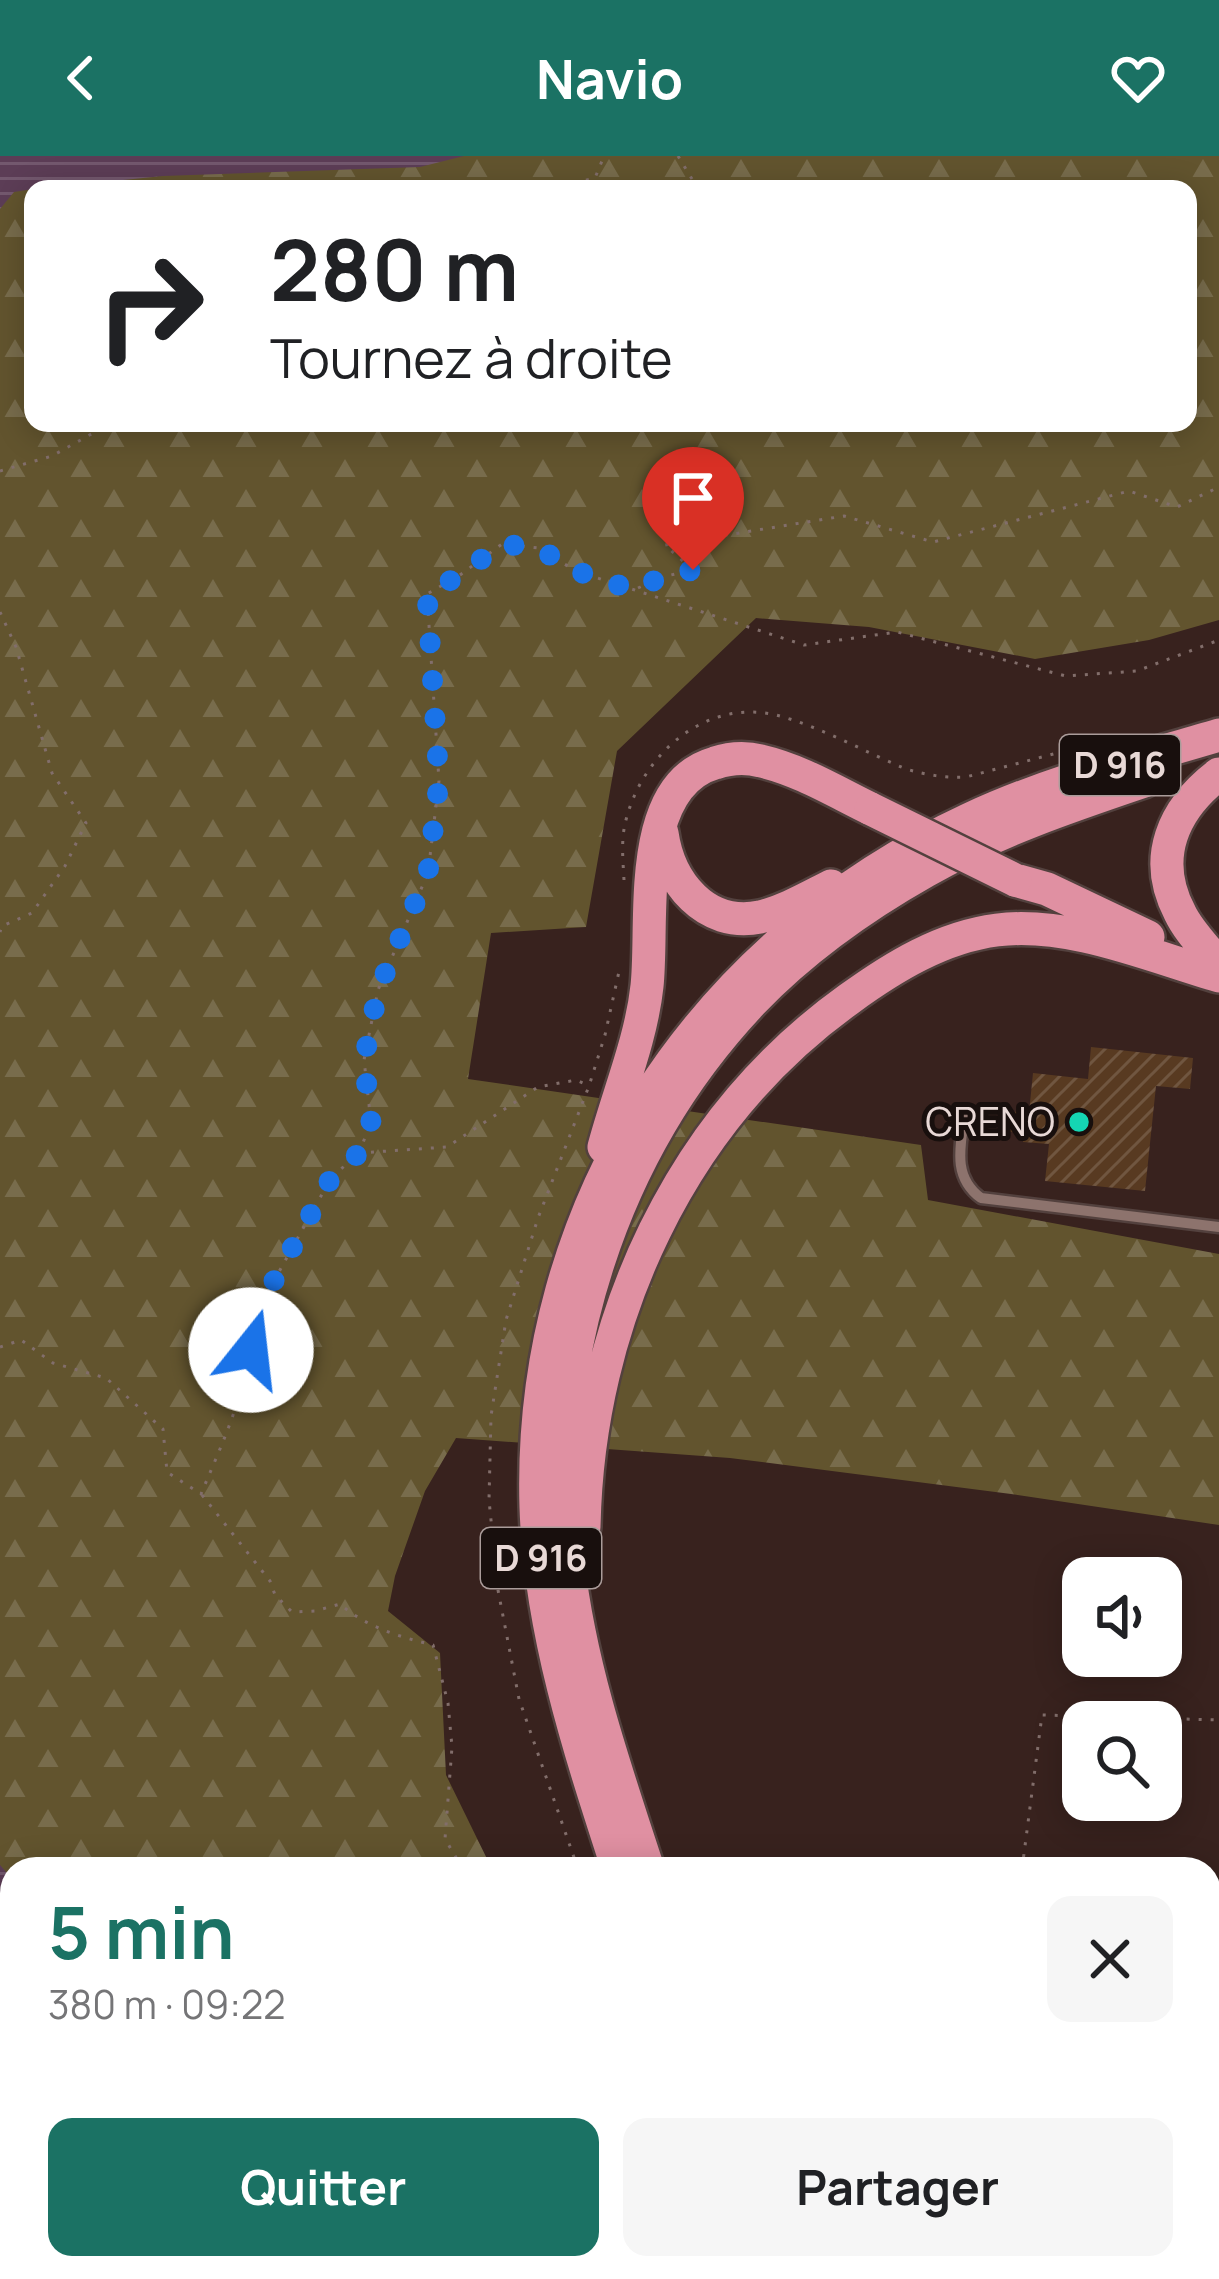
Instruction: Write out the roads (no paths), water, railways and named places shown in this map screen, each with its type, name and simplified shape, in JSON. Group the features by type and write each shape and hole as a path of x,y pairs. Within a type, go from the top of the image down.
{"highway":[{"name":"D 916","path":"614,1857 562,1679 543,1586 536,1511 538,1417 548,1342 600,1181 641,1106 704,1023 743,979 811,918 866,878 931,840 1024,796 1219,735"},
{"name":"D 916","path":"643,1857 578,1630 563,1491 569,1385 578,1335 598,1261 626,1192 661,1125 722,1036 755,999 826,937 930,868 1040,819 1219,754"},
{"path":"577,1241 641,1020 649,959 650,893 661,825 676,791 707,766 739,758 777,766 1219,972"},
{"path":"1219,774 1182,811 1167,860 1177,907 1219,972"},
{"path":"661,825 668,860 686,892 715,913 743,919 789,906 931,840"},
{"path":"1015,880 1035,902 1049,930"},
{"path":"594,1694 584,1523 590,1447 607,1357 639,1262 676,1190 714,1133 763,1075 811,1028 866,986 916,956 975,934 1049,930 1219,972"}],"lane":[{"path":"965,1111 959,1160 967,1188 981,1198 1219,1227"}],"place":[{"name":"CRENO","path":"1079,1122"}]}
